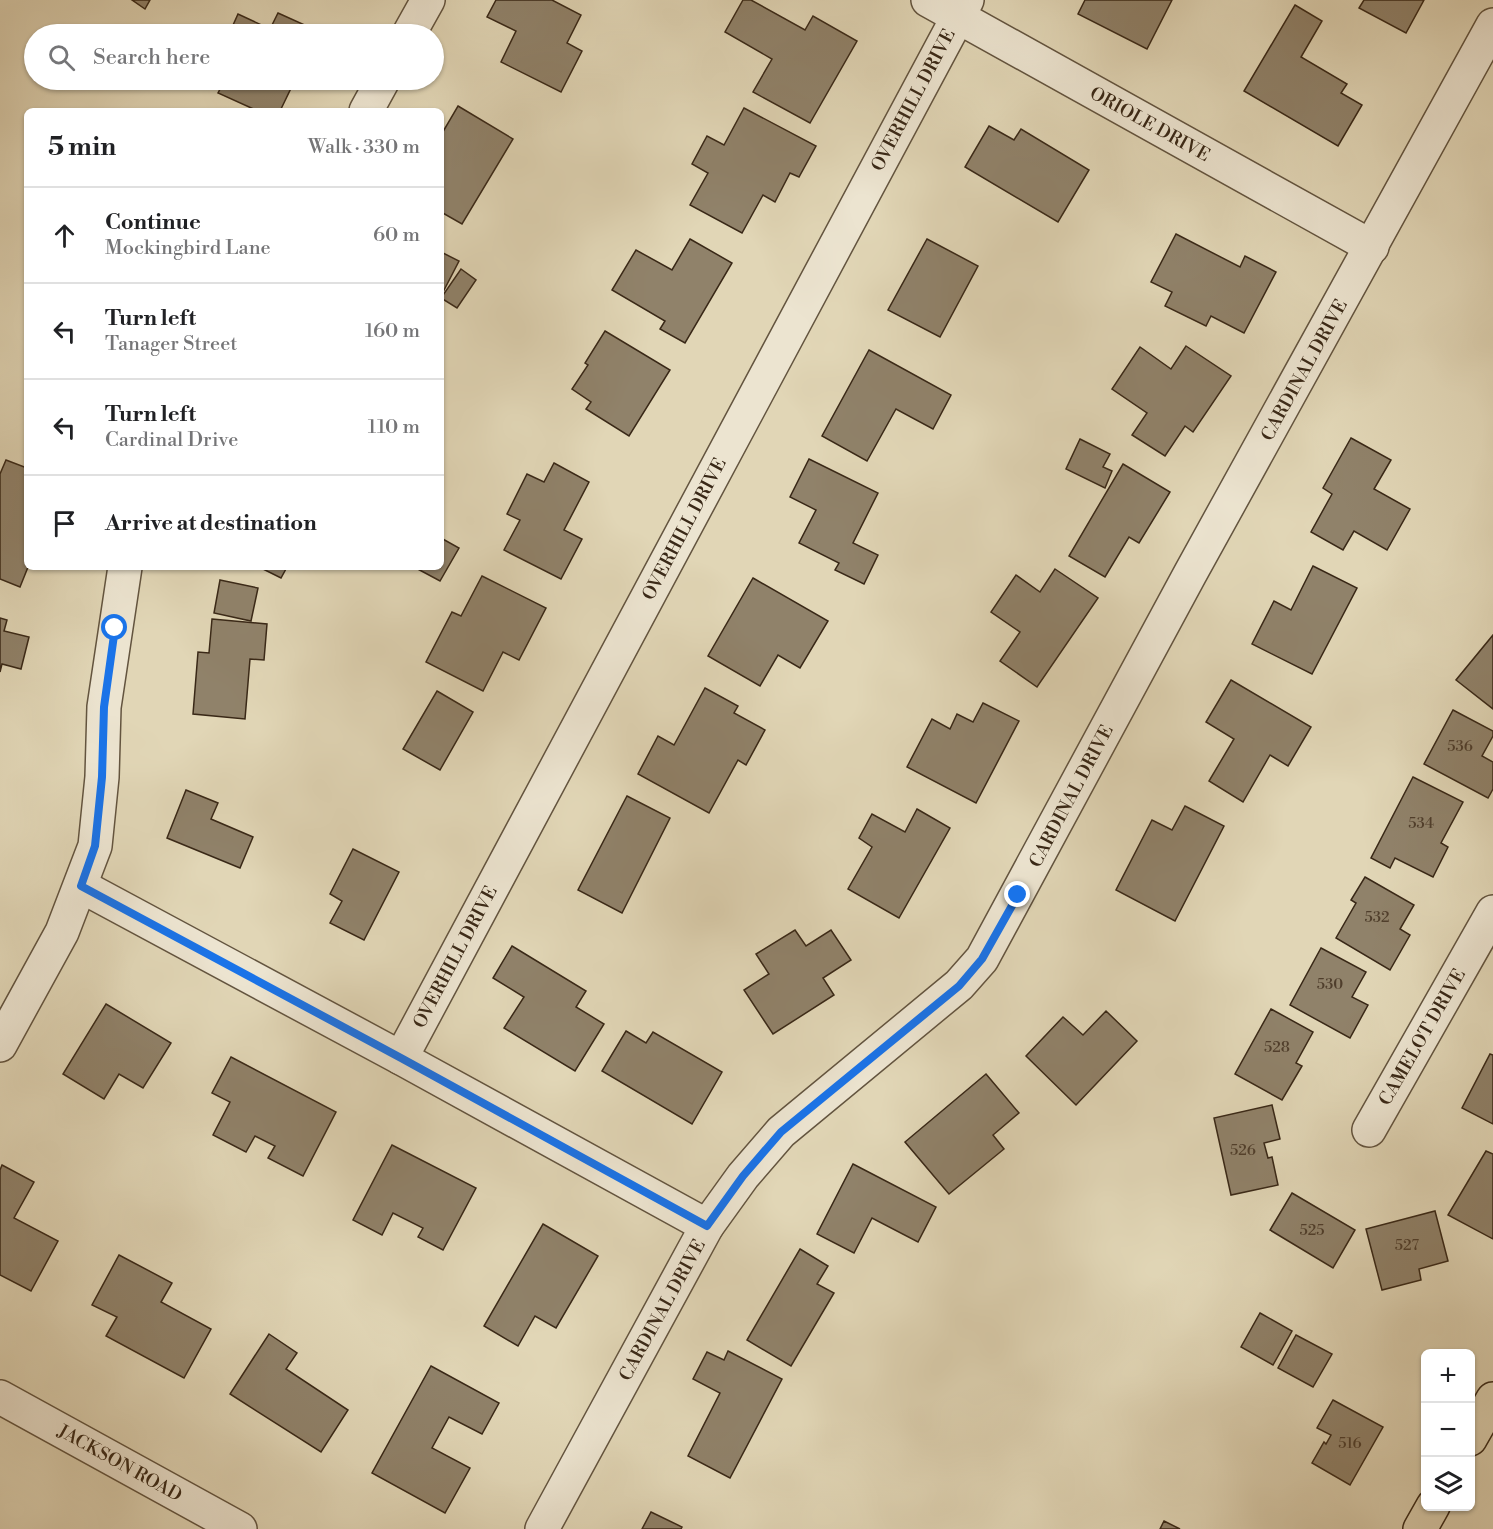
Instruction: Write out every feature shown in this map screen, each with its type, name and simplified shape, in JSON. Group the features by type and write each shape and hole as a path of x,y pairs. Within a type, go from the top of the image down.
{"main road":[{"path":"1475,1430 1493,1399"},
{"path":"1420,1529 1429,1511"}],"street":[{"path":"415,24 428,0"},
{"name":"ORIOLE DRIVE","path":"928,0 962,8 1372,247"},
{"name":"OVERHILL DRIVE","path":"401,1058 962,8"},
{"name":"CARDINAL DRIVE","path":"542,1529 707,1226 743,1176 781,1132 959,986 982,959 1190,574 1493,25"},
{"path":"368,108 378,90"},
{"path":"0,1045 62,932 95,846 102,777 104,707 125,570"},
{"path":"81,886 707,1226"},
{"name":"CAMELOT DRIVE","path":"1369,1131 1492,918"},
{"name":"JACKSON ROAD","path":"0,1397 240,1529"}],"building":[{"path":"132,0 150,0 145,9"},
{"path":"496,0 552,0 581,15 567,43 582,51 561,92 501,62 516,31 487,17"},
{"path":"743,0 751,0 805,30 813,16 857,41 810,123 753,92 772,59 725,32"},
{"path":"1085,0 1172,0 1147,49 1078,14"},
{"path":"1364,0 1424,0 1406,33 1359,8"},
{"path":"1295,5 1322,21 1301,57 1347,84 1341,93 1362,105 1338,146 1244,91"},
{"path":"278,13 302,24 272,24"},
{"path":"238,14 259,24 234,24"},
{"path":"220,90 290,90 281,108 251,108 218,93"},
{"path":"458,106 513,139 462,224 444,214 444,130"},
{"path":"744,108 816,146 799,177 790,173 775,202 763,195 742,233 690,205 708,173 692,164 707,136 724,145"},
{"path":"989,126 1014,140 1021,129 1089,170 1058,222 965,167"},
{"path":"1176,234 1240,267 1245,256 1276,272 1244,333 1211,316 1206,326 1165,306 1172,292 1151,282"},
{"path":"690,239 732,263 685,343 660,329 665,321 612,290 636,250 672,270"},
{"path":"927,239 978,266 940,337 888,310"},
{"path":"444,254 459,261 444,290"},
{"path":"461,269 476,280 457,308 444,300 444,294"},
{"path":"605,331 670,370 629,436 586,409 591,402 572,389 588,365 585,363"},
{"path":"1186,346 1231,376 1193,432 1185,426 1165,456 1132,435 1147,413 1112,389 1140,347 1171,369"},
{"path":"869,350 951,395 933,429 896,409 867,461 822,436"},
{"path":"1351,438 1391,460 1374,489 1410,509 1387,550 1354,531 1343,550 1311,532 1332,494 1323,488"},
{"path":"1080,439 1110,454 1103,467 1112,471 1105,488 1066,469"},
{"path":"809,459 878,493 853,543 878,555 864,584 835,570 839,563 799,543 816,510 790,497"},
{"path":"6,460 24,467 24,570 27,570 20,587 0,579 0,474"},
{"path":"554,463 589,482 564,530 582,539 561,579 504,550 520,520 507,514 527,474 544,482"},
{"path":"1123,464 1170,492 1139,543 1129,537 1105,577 1069,556"},
{"path":"444,540 459,548 440,581 420,570 444,570"},
{"path":"1313,566 1357,588 1312,674 1252,644 1274,601 1291,610"},
{"path":"1055,569 1098,598 1037,687 1000,661 1020,632 991,612 1016,575 1040,592"},
{"path":"265,570 285,570 281,578"},
{"path":"482,576 546,608 519,660 503,652 483,691 426,662 452,612 461,616"},
{"path":"753,578 828,621 800,668 778,655 760,686 708,656"},
{"path":"220,580 258,588 251,621 214,613"},
{"path":"0,618 7,620 4,631 29,637 21,669 2,664 0,672"},
{"path":"212,619 267,624 264,660 250,659 245,719 193,714 198,652 209,653"},
{"path":"1493,635 1493,709 1456,680"},
{"path":"1231,680 1311,727 1288,766 1270,755 1243,802 1209,781 1234,739 1206,722"},
{"path":"705,688 738,706 734,713 765,730 746,765 738,760 709,813 638,774 658,736 674,745"},
{"path":"437,691 473,712 440,770 403,749"},
{"path":"983,703 1019,721 976,803 907,767 932,719 950,729 957,714 973,722"},
{"path":"1453,710 1493,731 1493,736 1482,756 1493,762 1493,789 1488,798 1424,764"},
{"path":"1413,777 1463,802 1441,843 1448,847 1433,877 1395,858 1390,868 1371,858"},
{"path":"186,790 218,803 211,819 253,837 240,868 167,838"},
{"path":"627,796 670,818 622,913 578,890"},
{"path":"1185,806 1224,826 1175,921 1116,890 1152,820 1172,830"},
{"path":"917,809 950,828 899,918 848,889 872,847 859,838 872,814 905,832"},
{"path":"353,849 399,872 364,940 330,923 342,901 330,894"},
{"path":"1365,877 1414,905 1400,929 1410,935 1390,970 1336,938 1356,903 1351,900"},
{"path":"795,930 806,946 831,930 851,960 823,978 834,995 773,1034 744,990 769,974 756,954"},
{"path":"512,946 586,991 576,1007 604,1024 575,1071 504,1028 524,997 493,978"},
{"path":"1321,948 1366,972 1352,997 1368,1005 1350,1038 1290,1005"},
{"path":"106,1004 171,1043 143,1088 119,1074 104,1099 63,1074"},
{"path":"1271,1009 1313,1032 1296,1063 1302,1066 1282,1100 1235,1074"},
{"path":"1106,1011 1137,1041 1076,1105 1026,1056 1063,1017 1083,1035"},
{"path":"626,1031 646,1043 653,1032 722,1072 692,1124 602,1071"},
{"path":"1490,1054 1493,1055 1493,1124 1462,1108"},
{"path":"231,1057 336,1112 303,1176 268,1158 275,1146 255,1136 246,1152 213,1135 230,1102 212,1093"},
{"path":"986,1074 1019,1113 993,1135 1004,1149 949,1194 905,1142"},
{"path":"1272,1105 1280,1139 1264,1143 1268,1158 1272,1157 1278,1185 1231,1195 1214,1118"},
{"path":"392,1145 476,1188 443,1250 418,1237 423,1228 393,1213 382,1235 353,1220"},
{"path":"1486,1151 1493,1154 1493,1239 1448,1215"},
{"path":"853,1164 936,1207 918,1242 872,1218 854,1253 817,1234"},
{"path":"2,1165 34,1182 14,1218 58,1241 31,1291 0,1275 0,1170"},
{"path":"1292,1193 1355,1230 1333,1268 1270,1230"},
{"path":"1435,1211 1448,1261 1419,1269 1421,1280 1382,1290 1366,1229"},
{"path":"543,1224 598,1256 556,1328 535,1316 518,1346 484,1326"},
{"path":"800,1249 828,1266 817,1284 834,1293 791,1366 747,1340"},
{"path":"119,1255 172,1283 161,1302 211,1329 184,1378 106,1336 117,1317 92,1305"},
{"path":"1260,1313 1292,1331 1273,1365 1241,1347"},
{"path":"269,1334 297,1353 286,1369 348,1410 321,1452 230,1394"},
{"path":"1296,1335 1332,1354 1313,1387 1278,1368"},
{"path":"728,1351 782,1379 730,1478 688,1456 720,1393 693,1379 707,1352 724,1360"},
{"path":"431,1366 499,1403 482,1434 449,1417 432,1448 470,1468 445,1513 372,1473"},
{"path":"1333,1400 1383,1427 1350,1485 1312,1463 1324,1442 1326,1444 1331,1435 1317,1428"},
{"path":"651,1512 682,1527 681,1529 642,1529"},
{"path":"1164,1521 1180,1529 1160,1529"}],"route":[{"path":"115,628 104,707 102,777 95,846 81,886 707,1226 743,1176 781,1132 959,986 982,959 1018,895"}]}
